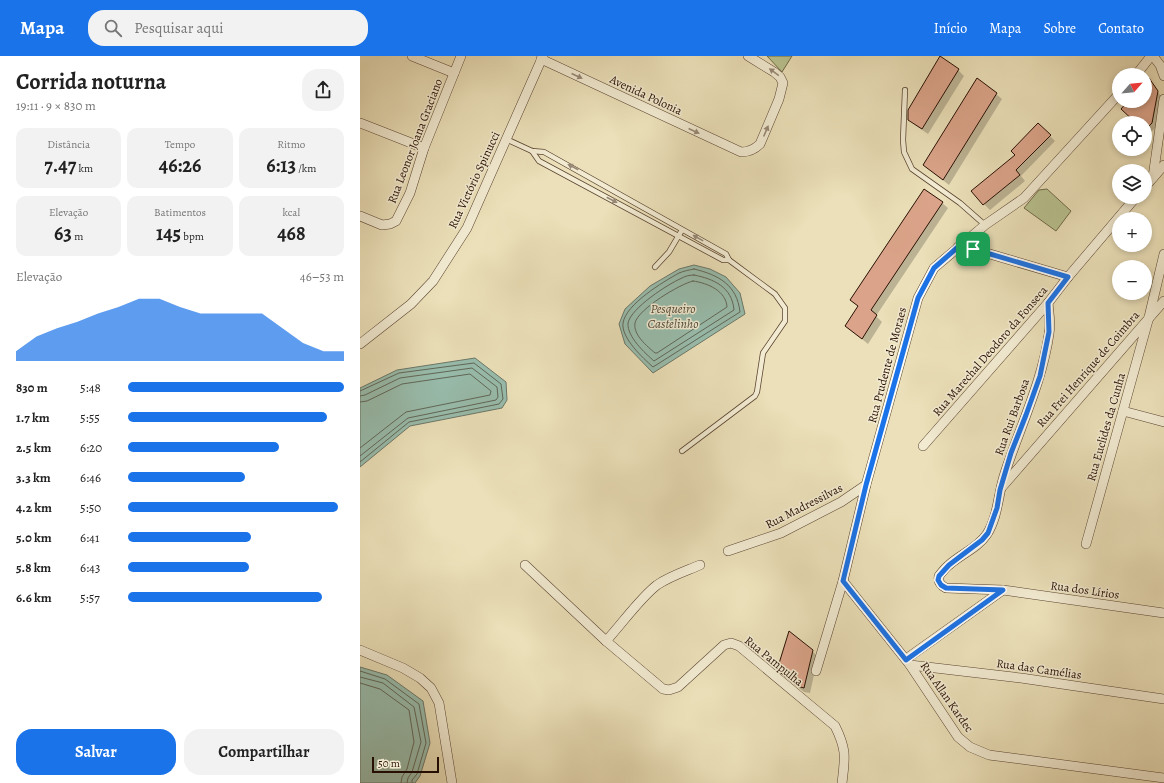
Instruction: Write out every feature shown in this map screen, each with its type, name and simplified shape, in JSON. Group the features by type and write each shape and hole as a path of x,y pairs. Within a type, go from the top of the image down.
{"street":[{"path":"412,56 454,73"},
{"name":"Rua Leonor Joana Graciano","path":"360,216 382,225 390,224 396,221 410,192 424,148 461,56"},
{"name":"Avenida Polonia","path":"542,58 741,152 755,149 760,144 779,98 783,83 780,77 774,72 748,56"},
{"path":"1142,68 1152,56 1160,65 1164,76"},
{"name":"Rua Victório Spinucci","path":"360,344 411,304 433,281 467,228 542,58"},
{"path":"1153,177 1164,99"},
{"name":"Rua Prudente de Moraes","path":"816,671 843,581 866,485 918,298 934,268 985,225 1024,198 1112,102"},
{"path":"360,123 424,148"},
{"path":"1153,177 1164,165"},
{"name":"Rua Marechal Deodoro da Fonseca","path":"923,446 1048,303 1130,204"},
{"path":"958,247 973,249 1068,277"},
{"name":"Rua Euclides da Cunha","path":"1086,544 1149,317 1164,254"},
{"name":"Rua Frei Henrique de Coimbra","path":"1000,490 1164,301"},
{"name":"Rua Rui Barbosa","path":"1003,590 946,588 941,585 938,580 939,576 949,565 982,540 988,533 997,508 1000,490 1011,453 1040,376 1049,332 1048,303"},
{"path":"1123,411 1164,422"},
{"name":"Rua Madressilvas","path":"728,552 781,533 834,506 866,485"},
{"name":"Rua Pampulha","path":"525,565 606,641 663,689 669,690 678,687 724,645 731,643 739,646 835,726 842,741 845,758 842,783"},
{"path":"606,641 657,585 700,565"},
{"name":"Rua Allan Kardec","path":"843,581 908,662 958,737 970,747 989,755 1164,778"},
{"path":"908,662 1003,590"},
{"name":"Rua dos Lírios","path":"1003,590 1164,612"},
{"path":"360,650 403,668 420,678 431,688 438,703 452,783"},
{"name":"Rua das Camélias","path":"908,662 1164,699"}],"lane":[{"path":"905,90 904,152 912,169 960,203 985,225"},
{"path":"506,139 532,151 544,152 588,175 726,254 729,260 775,294 785,308 785,321 763,353 757,392 755,396 682,451"},
{"path":"532,151 539,161 723,260 729,260"},
{"path":"582,184 588,175"},
{"path":"628,209 632,201"},
{"path":"655,267 670,252 682,230"}],"green space":[{"path":"767,56 792,56 782,72"},
{"path":"1047,189 1071,211 1056,231 1024,208 1039,190"}],"water":[{"name":"Pesqueiro Castelinho","path":"694,265 710,269 726,277 740,293 745,314 653,373 625,344 619,324 625,309 650,286 679,269"},
{"path":"475,358 506,382 507,400 502,408 410,426 360,467 360,388 397,370"},
{"path":"360,667 387,675 423,701 430,743 420,776 415,783 360,783"}],"building":[{"path":"940,56 959,69 922,129 908,120 908,110"},
{"path":"977,78 997,93 943,180 923,165"},
{"path":"1152,82 1158,91 1152,123 1152,116 1128,116 1121,109 1152,108"},
{"path":"1038,123 1051,135 1016,170 1020,175 983,205 971,191 1015,155 1011,151"},
{"path":"924,189 943,202 871,310 877,315 862,339 845,326 858,306 850,300"},
{"path":"789,631 813,650 804,688 797,686 777,670"}],"route":[{"path":"958,247 973,249 1068,277 1048,303 1049,332 1040,376 1011,453 1000,490 997,508 988,533 982,540 949,565 939,576 938,580 941,585 946,588 1003,590 923,646 906,660 843,581 866,485 918,298 934,268 958,247"}]}
